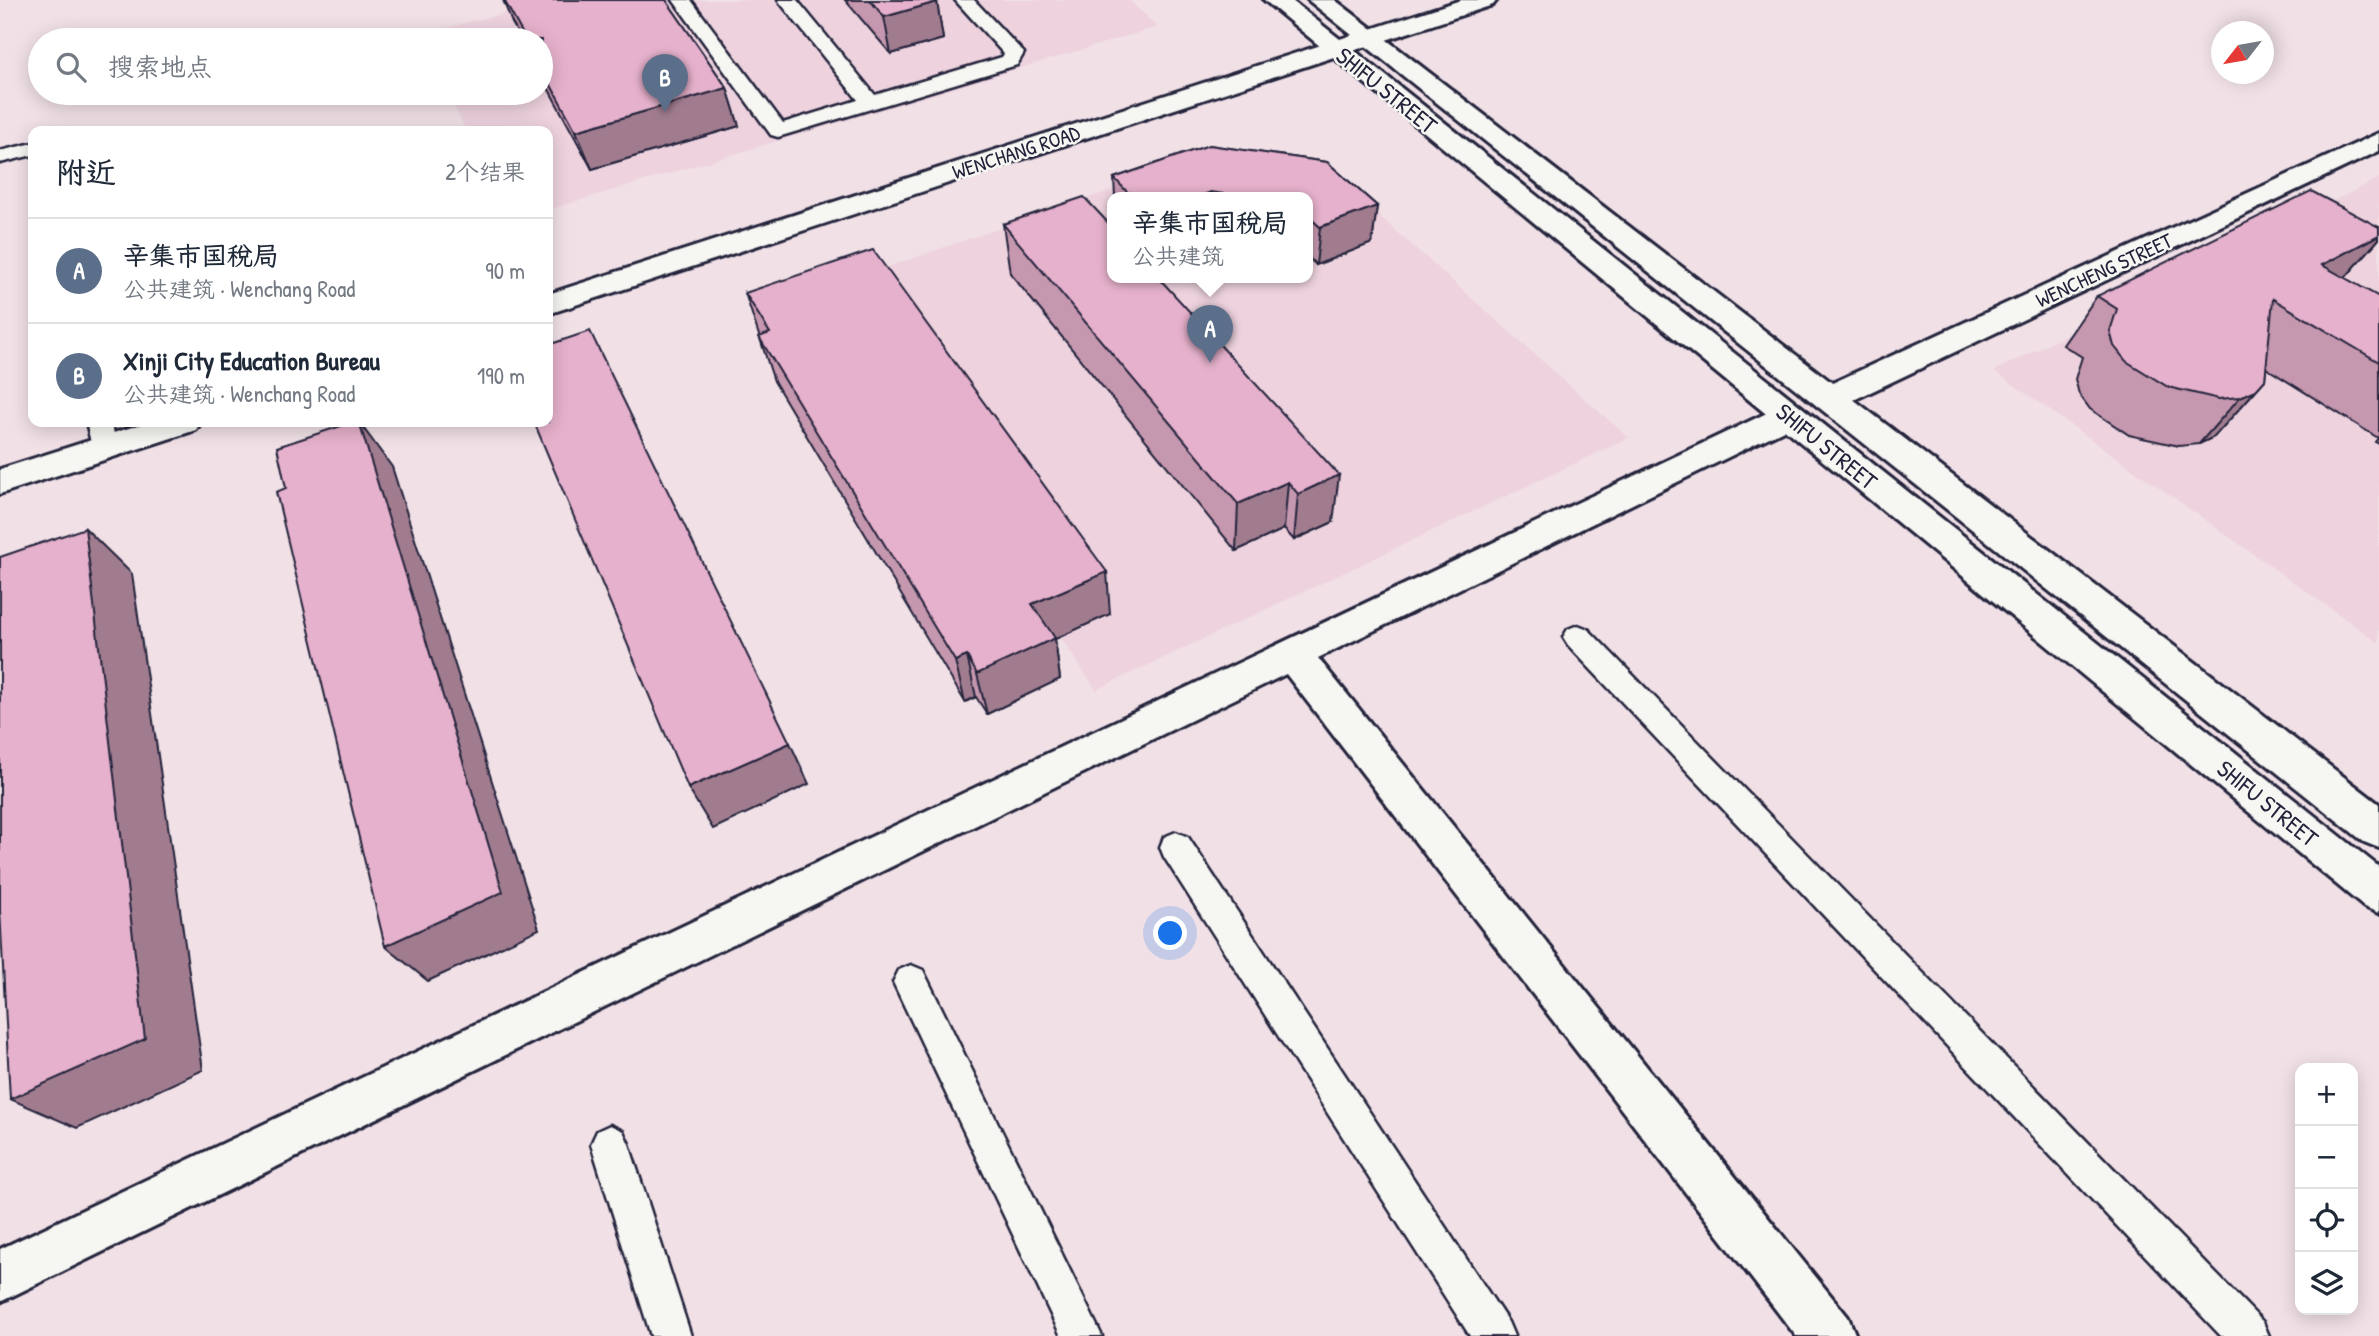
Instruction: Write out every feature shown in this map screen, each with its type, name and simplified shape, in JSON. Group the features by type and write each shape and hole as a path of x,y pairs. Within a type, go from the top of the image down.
{"street":[{"name":"SHIFU STREET","path":"1276,0 2379,892"},
{"name":"SHIFU STREET","path":"1320,0 2379,828"},
{"name":"WENCHANG ROAD","path":"553,302 1485,0"},
{"name":"WENCHENG STREET","path":"1829,398 2379,141"},
{"path":"0,1276 1788,414"},
{"path":"0,482 101,435 152,427"},
{"path":"1292,653 1829,1336"}],"lane":[{"path":"682,0 779,131 1010,61 1014,52 965,0"},
{"path":"787,0 871,103"},
{"path":"0,157 28,150"},
{"path":"1578,637 2249,1336"},
{"path":"1176,847 1494,1336"},
{"path":"911,982 1082,1336"},
{"path":"610,1144 671,1336"}],"shaded area":[{"path":"557,0 1129,0 1158,27 553,208 553,126 464,126 454,105 553,105 553,28 446,28"},
{"path":"1208,157 1330,172 1629,438 1096,690 825,288"},
{"path":"2379,178 2379,643 1994,371"}],"building":[{"path":"504,0 666,0 727,88 576,131 553,89 553,28 519,28"},
{"path":"870,0 935,0 937,2 884,17"},
{"path":"1209,145 1327,162 1377,206 1320,227 1313,221 1313,192 1127,192 1114,178"},
{"path":"2311,191 2379,227 2379,235 2322,265 2379,297 2379,362 2273,299 2265,380 2256,390 2240,397 2219,399 2168,387 2126,361 2114,346 2110,331 2117,309 2097,296"},
{"path":"1084,197 1107,222 1107,283 1163,283 1339,475 1298,494 1288,482 1238,504 1003,224"},
{"path":"873,250 1107,572 1032,604 1055,638 977,674 967,656 955,661 759,337 770,333 745,293"},
{"path":"590,331 790,743 688,788 536,427 553,427 553,343"},
{"path":"338,427 361,427 503,892 385,946 276,492 286,488 277,447"},
{"path":"85,528 145,1039 10,1099 0,910 0,557"}],"place":[{"name":"Xinji City Education Bureau","path":"665,112"},
{"name":"辛集市国税局","path":"1210,363"}]}
